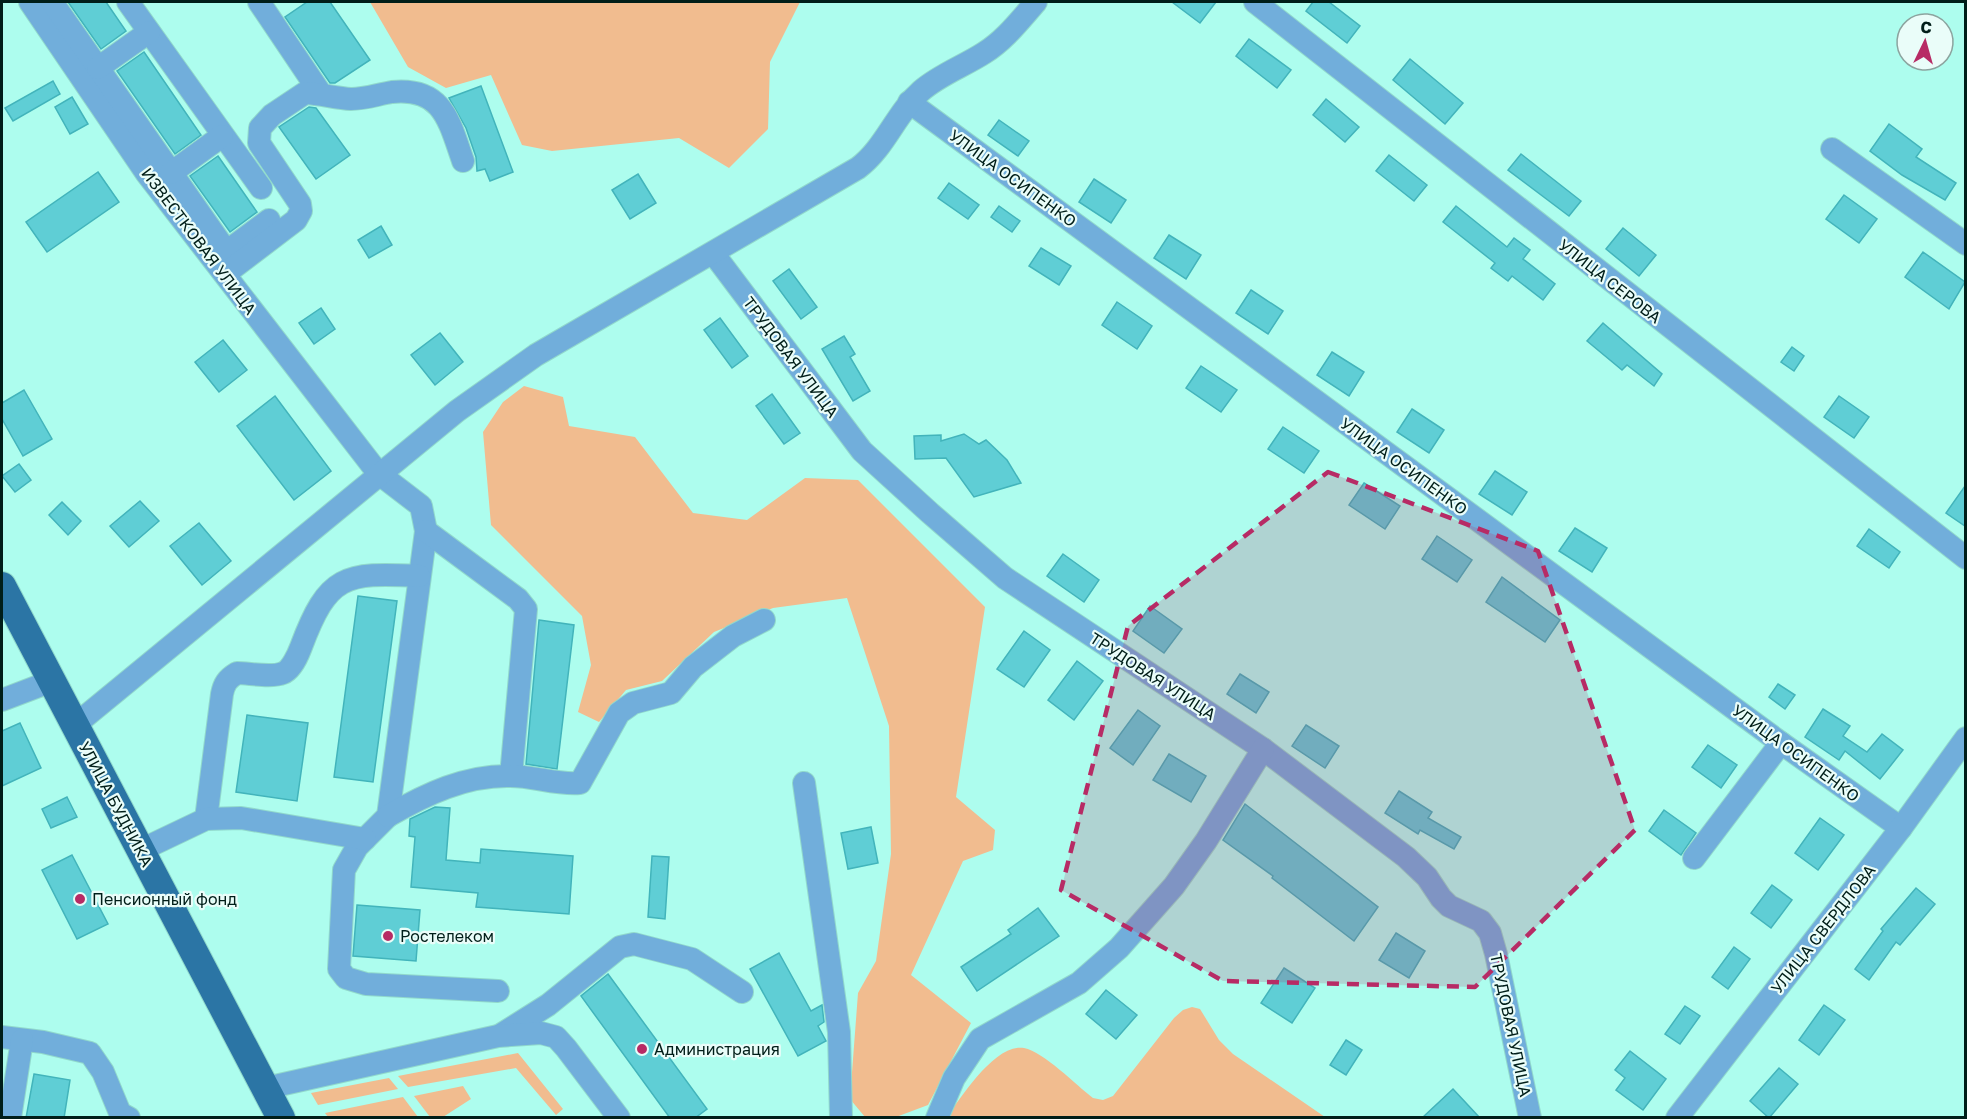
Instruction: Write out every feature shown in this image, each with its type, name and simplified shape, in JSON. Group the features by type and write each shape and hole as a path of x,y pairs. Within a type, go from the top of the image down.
{"main road":[{"name":"УЛИЦА БУДНИКА","path":"2,585 282,1118"}],"street":[{"name":"ИЗВЕСТКОВАЯ УЛИЦА","path":"30,2 147,174 378,473 421,506 426,531"},
{"path":"52,2 224,248 230,249 269,220"},
{"path":"128,2 261,188"},
{"path":"259,2 321,94"},
{"path":"75,725 378,473 457,411 536,355 869,160 909,102 938,79 985,53 1004,38 1036,2"},
{"name":"УЛИЦА СЕРОВА","path":"1255,2 1965,558"},
{"path":"98,68 149,32"},
{"path":"225,274 296,220 301,211 300,204 259,143 260,128 272,116 305,93 352,99 393,92 420,93 435,100 450,124 463,161"},
{"name":"УЛИЦА ОСИПЕНКО","path":"909,102 1781,743 1901,828"},
{"path":"171,173 222,136"},
{"path":"1832,149 1965,244"},
{"name":"ТРУДОВАЯ УЛИЦА","path":"713,253 870,459 1005,578 1263,749 1406,856 1428,877 1449,906 1481,921 1490,933 1496,954 1530,1118"},
{"path":"388,816 426,531 518,599 526,609 511,776"},
{"path":"206,819 222,694 224,684 230,677 237,673 282,674 299,653 315,611 328,592 342,582 365,576 419,576"},
{"path":"498,991 366,984 346,978 339,969 338,958 344,870 365,839 388,816 426,794 465,781 511,776 549,782 580,783 619,713 633,703 671,693 693,667 733,636 764,620"},
{"path":"2,700 52,681"},
{"name":"УЛИЦА СВЕРДЛОВА","path":"1677,1118 1901,828 1965,738"},
{"path":"1695,858 1781,743"},
{"path":"938,1118 954,1078 980,1039 1079,983 1119,948 1174,886 1206,841 1263,749"},
{"path":"804,783 839,1032 841,1118"},
{"path":"141,850 206,819 241,818 365,839"},
{"path":"498,1036 548,1005 621,947 634,944 692,959 742,992"},
{"path":"266,1088 498,1036 541,1033 556,1037 600,1089 619,1118"},
{"path":"10,1118 12,1039 43,1042 90,1053 104,1072 120,1113 129,1118"}],"highlighted area":[{"path":"1328,472 1538,551 1635,830 1475,987 1223,981 1061,890 1128,626"}],"shaded area":[{"path":"370,2 800,2 770,62 768,129 729,168 679,138 552,151 522,145 491,75 446,88 408,67"},
{"path":"524,386 563,397 569,426 635,437 693,513 747,520 805,478 858,480 985,607 956,797 995,830 993,850 963,861 911,975 971,1023 928,1105 896,1117 865,1117 850,1099 858,993 876,961 891,854 889,726 847,598 773,608 714,632 662,681 626,690 599,722 578,712 591,665 582,616 491,525 483,432 503,402"},
{"path":"1192,1007 1200,1009 1219,1040 1233,1054 1325,1117 946,1118 980,1074 1002,1054 1013,1049 1024,1048 1041,1056 1093,1098 1103,1100 1113,1096 1174,1018 1183,1010"},
{"path":"518,1053 563,1109 556,1115 516,1068 408,1087 398,1076"},
{"path":"389,1078 398,1089 318,1105 311,1093"},
{"path":"463,1086 471,1099 443,1117 430,1117 414,1096"},
{"path":"403,1097 418,1117 328,1117 325,1113"}],"building":[{"path":"68,2 106,2 126,31 101,49"},
{"path":"307,2 330,2 370,60 335,83 330,83 285,17"},
{"path":"1172,2 1216,2 1200,23"},
{"path":"1313,2 1329,2 1360,26 1347,43 1306,11"},
{"path":"1249,39 1291,70 1277,88 1236,56"},
{"path":"144,52 201,135 175,154 117,71"},
{"path":"1410,59 1463,103 1445,124 1393,80"},
{"path":"53,81 60,94 13,121 5,108"},
{"path":"481,86 513,172 490,181 485,169 477,171 476,157 466,128 449,98"},
{"path":"72,97 88,124 70,134 55,107"},
{"path":"1326,99 1359,127 1345,142 1313,115"},
{"path":"309,107 316,108 350,155 316,179 279,127"},
{"path":"999,120 1029,141 1018,156 988,135"},
{"path":"1889,124 1922,149 1916,157 1956,183 1945,200 1902,175 1870,151"},
{"path":"1521,154 1581,201 1569,216 1508,170"},
{"path":"1389,155 1427,185 1414,201 1376,171"},
{"path":"218,156 257,212 230,232 190,176"},
{"path":"98,172 119,202 47,252 26,222"},
{"path":"638,174 656,203 630,219 612,190"},
{"path":"1094,179 1126,200 1111,223 1079,202"},
{"path":"949,183 979,205 968,219 938,198"},
{"path":"1844,195 1877,219 1859,243 1826,219"},
{"path":"999,206 1020,221 1012,232 991,217"},
{"path":"1456,206 1507,247 1514,238 1530,250 1523,259 1555,284 1543,300 1512,276 1508,281 1491,268 1495,263 1443,222"},
{"path":"381,226 392,245 369,258 358,240"},
{"path":"1623,228 1656,255 1639,276 1606,249"},
{"path":"1169,235 1201,255 1186,279 1154,258"},
{"path":"1041,248 1071,266 1059,285 1029,266"},
{"path":"1923,252 1965,282 1949,309 1905,277"},
{"path":"789,269 817,307 801,319 773,281"},
{"path":"1251,290 1283,311 1268,334 1236,313"},
{"path":"1117,302 1152,326 1137,349 1102,325"},
{"path":"321,308 335,329 314,344 299,323"},
{"path":"720,318 748,356 732,368 704,330"},
{"path":"1603,323 1662,374 1654,386 1627,365 1622,370 1587,341"},
{"path":"440,333 463,362 435,385 411,355"},
{"path":"844,336 855,354 850,357 870,391 853,401 822,349"},
{"path":"223,340 247,370 219,392 195,362"},
{"path":"1792,347 1804,356 1794,371 1781,362"},
{"path":"1332,352 1364,372 1349,396 1317,375"},
{"path":"1201,366 1237,390 1221,412 1186,388"},
{"path":"24,390 52,439 23,456 2,419 2,403"},
{"path":"772,394 800,433 784,444 756,406"},
{"path":"275,396 331,471 294,500 237,426"},
{"path":"1839,396 1869,417 1854,438 1824,417"},
{"path":"1412,409 1444,430 1429,453 1397,432"},
{"path":"1283,427 1319,451 1304,473 1268,449"},
{"path":"964,434 979,444 986,440 1007,460 1021,483 974,497 946,458 915,459 914,436 941,435 941,441"},
{"path":"19,464 31,480 15,492 2,476"},
{"path":"1495,471 1527,492 1512,515 1479,494"},
{"path":"1364,483 1400,506 1385,529 1349,505"},
{"path":"1965,486 1965,526 1946,513"},
{"path":"140,501 159,521 129,547 110,526"},
{"path":"62,502 81,521 68,535 49,515"},
{"path":"199,523 231,561 202,585 170,546"},
{"path":"1575,528 1607,548 1592,572 1559,551"},
{"path":"1869,529 1900,552 1889,568 1857,546"},
{"path":"1437,536 1472,560 1457,582 1422,559"},
{"path":"1063,554 1099,580 1084,602 1047,576"},
{"path":"1502,577 1560,620 1545,642 1486,602"},
{"path":"358,596 397,601 373,782 334,777"},
{"path":"1150,606 1182,629 1164,653 1133,631"},
{"path":"539,620 574,625 557,769 526,764"},
{"path":"1024,631 1050,650 1024,687 997,669"},
{"path":"1077,661 1103,681 1074,720 1048,700"},
{"path":"1240,674 1269,692 1256,713 1227,694"},
{"path":"1778,684 1795,695 1785,709 1769,697"},
{"path":"1823,709 1850,726 1843,736 1867,752 1882,734 1903,750 1880,779 1845,751 1839,760 1805,737"},
{"path":"1138,710 1160,726 1133,765 1110,748"},
{"path":"247,715 308,723 297,801 236,792"},
{"path":"20,723 41,768 2,786 2,731"},
{"path":"1306,725 1339,746 1325,768 1292,746"},
{"path":"1708,745 1737,765 1721,788 1692,767"},
{"path":"1169,754 1206,776 1191,802 1153,780"},
{"path":"1399,791 1432,812 1428,818 1461,837 1454,849 1420,830 1418,834 1385,813"},
{"path":"67,797 77,817 51,828 42,809"},
{"path":"1245,804 1378,907 1354,941 1272,878 1273,876 1223,840"},
{"path":"435,807 450,808 446,860 480,863 481,849 573,856 569,914 476,907 478,893 411,887 415,837 409,836 410,819"},
{"path":"1664,810 1696,833 1681,855 1649,831"},
{"path":"1820,818 1844,835 1818,870 1795,853"},
{"path":"871,827 878,863 848,869 841,833"},
{"path":"72,855 108,924 77,939 42,870"},
{"path":"652,856 669,857 665,919 648,917"},
{"path":"1772,885 1792,900 1771,928 1751,913"},
{"path":"1916,888 1935,904 1900,945 1896,942 1869,980 1855,969 1883,931 1881,929"},
{"path":"357,905 420,910 416,961 353,956"},
{"path":"1038,908 1059,936 977,991 961,967 1011,934 1008,930"},
{"path":"1396,933 1425,951 1409,978 1379,960"},
{"path":"1734,947 1750,959 1728,989 1712,977"},
{"path":"779,953 811,1011 822,1005 824,1022 818,1026 826,1041 798,1056 750,969"},
{"path":"1284,968 1315,988 1292,1023 1261,1003"},
{"name":"Администрация","path":"608,974 707,1109 695,1118 670,1118 581,996"},
{"path":"1106,990 1137,1015 1116,1039 1086,1014"},
{"path":"1824,1005 1845,1020 1819,1055 1799,1040"},
{"path":"1685,1006 1700,1016 1680,1044 1665,1034"},
{"path":"1346,1040 1362,1050 1346,1075 1330,1065"},
{"path":"1630,1051 1666,1079 1643,1110 1616,1090 1625,1078 1615,1070"},
{"path":"1779,1068 1798,1084 1769,1118 1750,1101"},
{"path":"34,1074 70,1080 64,1118 26,1118"},
{"path":"1453,1089 1480,1118 1422,1118"}],"place":[{"name":"Пенсионный фонд","path":"80,899"},
{"name":"Ростелеком","path":"388,936"},
{"name":"Администрация","path":"642,1049"}]}
